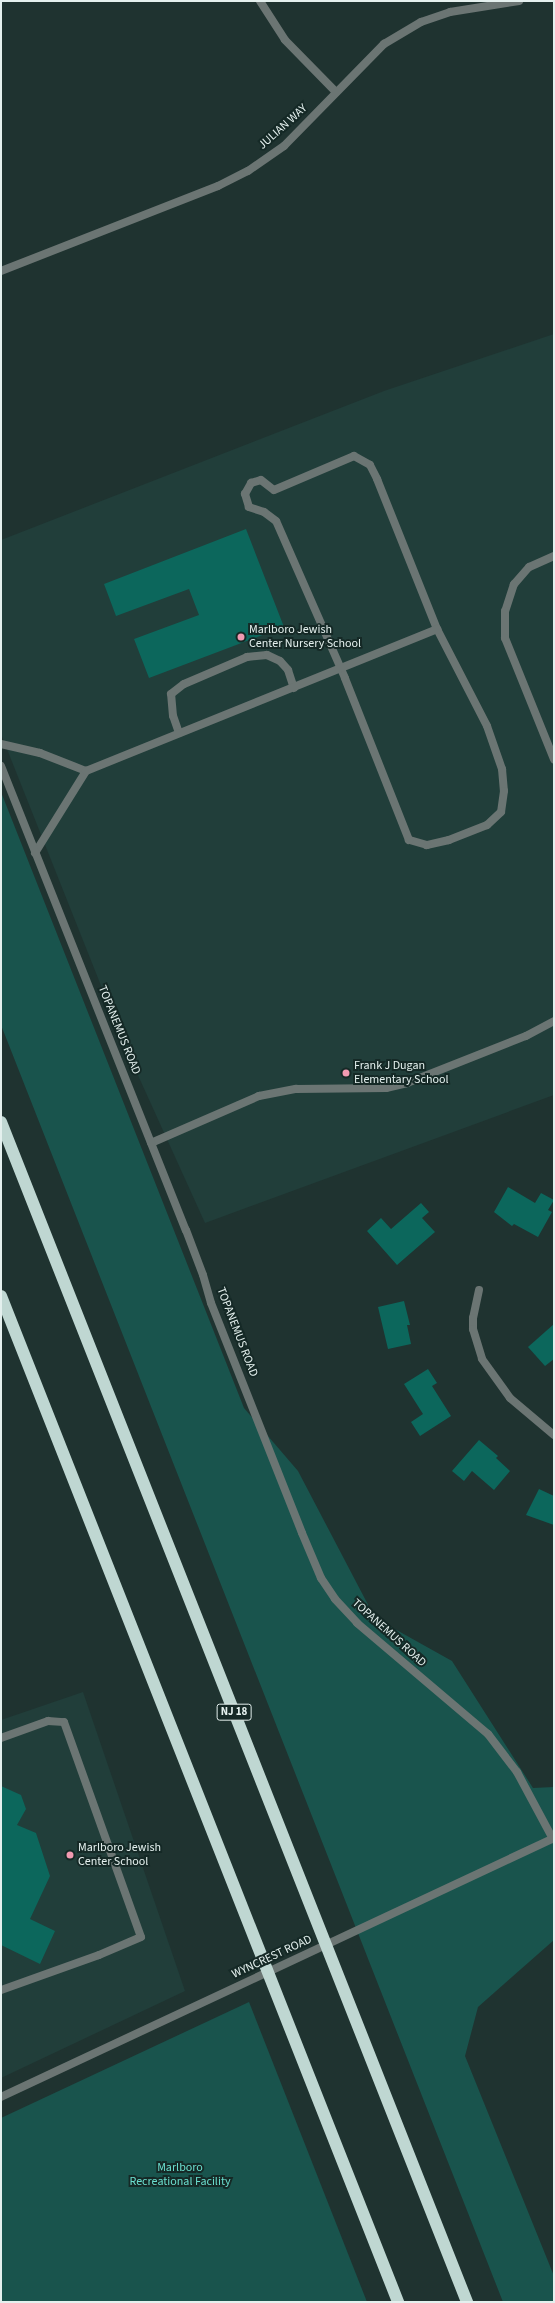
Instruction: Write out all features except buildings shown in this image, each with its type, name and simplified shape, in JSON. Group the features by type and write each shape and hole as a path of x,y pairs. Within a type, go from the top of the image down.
{"highway":[{"name":"NJ 18","path":"1,1122 467,2302"},
{"path":"1,1296 398,2302"}],"street":[{"path":"260,1 285,40 336,92"},
{"name":"JULIAN WAY","path":"1,271 218,186 248,171 284,146 384,44 421,22 450,12 519,1"},
{"path":"354,456 370,465 437,629 488,726 502,769 504,791 501,812 487,825 455,838 427,845 409,840 341,669 276,522 264,512 249,507 245,494 251,483 261,480 274,490 354,456"},
{"path":"554,556 529,567 514,584 505,611 505,638 554,760"},
{"path":"35,853 86,771 437,629"},
{"path":"179,733 173,716 171,694 184,684 248,657 267,655 280,661 288,670 294,688"},
{"path":"1,744 40,753 86,771"},
{"name":"TOPANEMUS ROAD","path":"1,766 203,1275 214,1310 322,1578 335,1599 357,1623 488,1734 517,1772 554,1838"},
{"path":"151,1143 260,1096 296,1089 386,1088 407,1083 544,1028 554,1021"},
{"path":"544,1028 554,1029"},
{"path":"479,1290 473,1318 473,1329 482,1359 510,1398 554,1435"},
{"path":"1,1738 48,1721 64,1722 141,1937 99,1955 1,1990"},
{"name":"WYNCREST ROAD","path":"1,2097 554,1838"}],"shaded area":[{"name":"Marlboro Jewish Center Nursery School","path":"554,334 554,1095 205,1223 127,1051 1,734 1,540 384,391"},
{"name":"Marlboro Jewish Center School","path":"83,1692 185,1991 1,2078 1,1720"}],"green space":[{"path":"1,792 244,1408 298,1471 375,1618 452,1661 533,1788 554,1787 554,1940 478,2007 465,2056 554,2276 554,2302 503,2302 1,1025"},
{"name":"Marlboro Recreational Facility","path":"249,2002 367,2302 1,2302 1,2118"}],"place":[{"name":"Marlboro Jewish Center Nursery School","path":"241,637"},
{"name":"Frank J Dugan Elementary School","path":"346,1073"},
{"name":"Marlboro Jewish Center School","path":"70,1855"}]}
